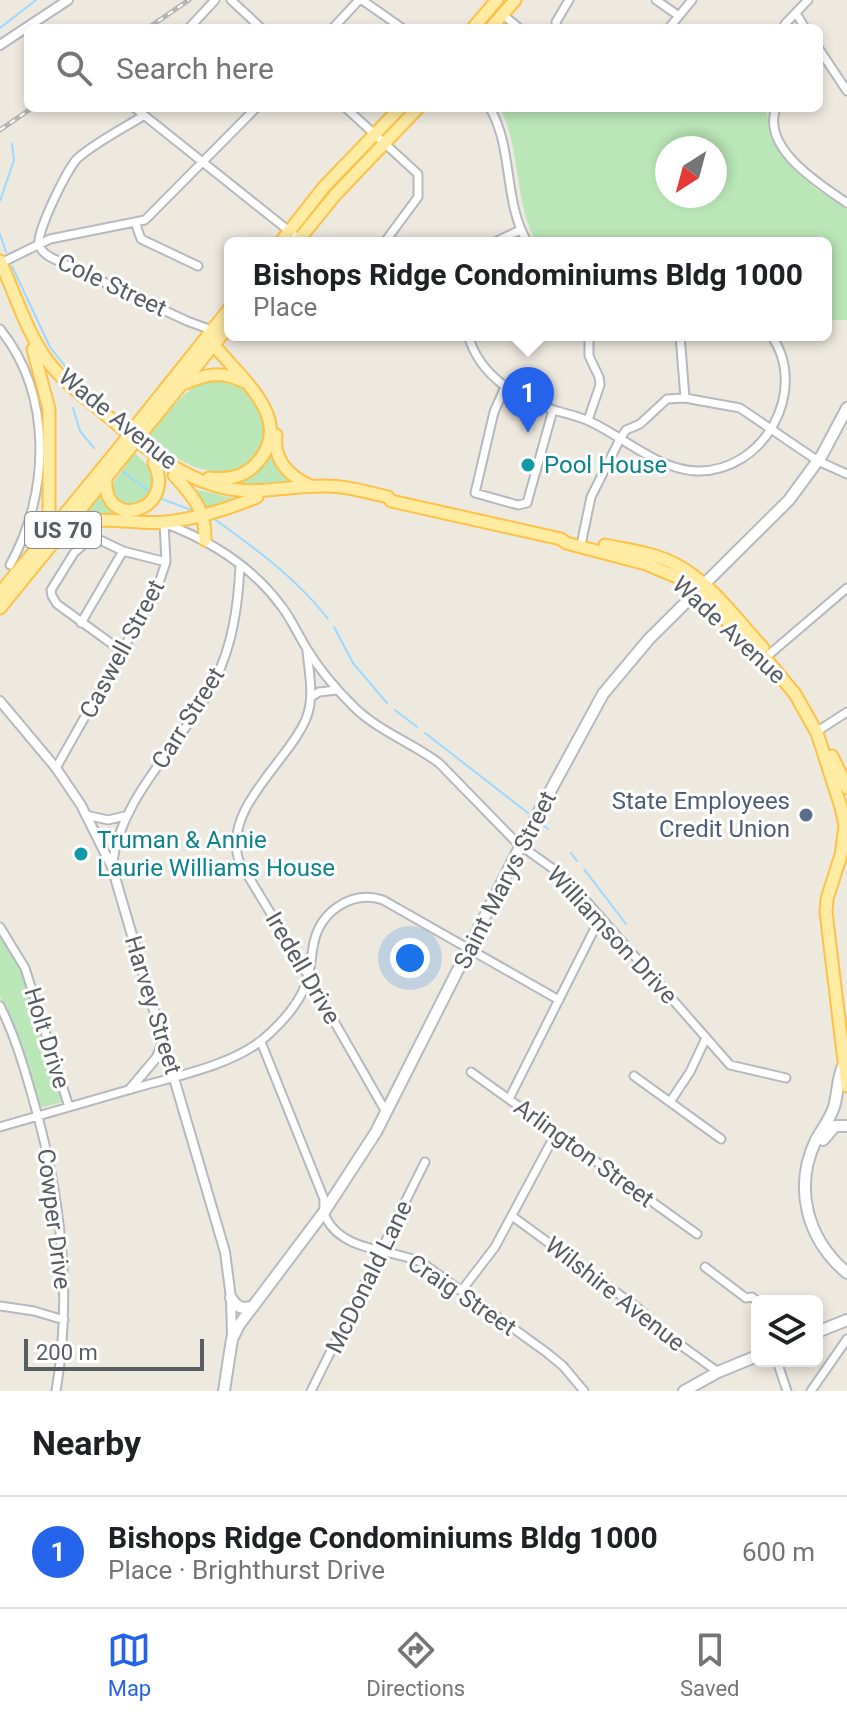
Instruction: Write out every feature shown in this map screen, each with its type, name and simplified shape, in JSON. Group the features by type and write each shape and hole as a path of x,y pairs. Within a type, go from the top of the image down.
{"main road":[{"path":"476,24 497,0"},
{"path":"494,24 515,0"},
{"path":"296,237 324,187 396,112"},
{"path":"296,237 414,112"},
{"name":"Wade Avenue","path":"0,262 36,341 54,368 152,453 187,475 243,490 267,491 310,486 352,489 388,497 391,501"},
{"name":"Wade Avenue","path":"0,276 33,349 60,386 154,463 174,475 210,490 257,497 328,492 387,503 391,501 561,539 667,572 699,588"},
{"path":"182,385 224,318"},
{"path":"142,426 212,339 224,330"},
{"path":"187,475 195,473 220,479 249,470 263,454 270,433 268,413 258,395 212,339"},
{"path":"212,339 263,392 275,420 275,446 282,464 294,477 310,486"},
{"name":"US 70","path":"0,608 56,532 49,409 33,349"},
{"path":"182,385 213,374 231,376 246,384"},
{"name":"US 70","path":"74,509 106,477 122,450 142,426 182,385"},
{"name":"Saint Marys Street","path":"224,1391 232,1339 251,1307 324,1212 363,1155 521,845 603,694 629,660 772,519 803,483 847,408"},
{"path":"56,532 122,450"},
{"path":"119,509 137,510 154,498 159,484 154,463"},
{"path":"174,475 195,498 203,514 205,540"},
{"path":"106,477 109,499 119,509 164,523"},
{"path":"56,532 90,521 114,519 164,523 257,497"},
{"path":"74,509 90,521"},
{"name":"US 70","path":"0,593 15,567 56,532"},
{"name":"Wade Avenue","path":"561,539 568,537 665,560 684,569 794,684 847,788"},
{"name":"Wade Avenue","path":"818,731 845,826 845,854 833,882 826,912 847,1086"},
{"path":"830,770 847,799"},
{"path":"843,1066 837,1080 833,1110 809,1161 805,1202 812,1230 824,1250 847,1273"},
{"path":"809,1161 833,1128 847,1126"},
{"path":"231,1298 236,1306 243,1309 251,1307"},
{"path":"823,1330 847,1320"},
{"path":"684,1391 751,1358"}],"street":[{"path":"32,24 68,0"},
{"path":"193,24 215,0"},
{"path":"231,0 257,24"},
{"path":"337,24 361,0 396,24"},
{"path":"556,24 569,0"},
{"path":"656,0 679,16"},
{"path":"672,24 692,0"},
{"path":"785,24 808,0"},
{"path":"796,13 803,24"},
{"path":"502,14 514,24"},
{"path":"0,45 24,29"},
{"path":"823,55 847,91"},
{"path":"823,67 829,63"},
{"path":"139,112 294,237"},
{"path":"0,262 50,239 147,218 252,112"},
{"path":"350,112 418,174 418,197 388,237"},
{"path":"492,112 502,135 520,230 524,237"},
{"path":"775,112 771,123 789,156 807,175 847,203"},
{"path":"40,246 43,225 75,159 143,116"},
{"path":"135,222 141,239 198,266"},
{"path":"505,237 520,230"},
{"name":"Cole Street","path":"40,246 50,257 206,328 212,339"},
{"path":"0,329 15,350 32,385 40,430 37,481 22,545 15,567 0,561"},
{"path":"470,341 484,367 505,387 528,401 588,420 662,462 695,471 740,458 773,429 781,414 785,377 783,358 774,341"},
{"path":"588,420 600,385 589,356 589,341"},
{"path":"680,341 685,398"},
{"path":"505,387 494,412 475,493 518,505 527,503 553,410"},
{"path":"582,540 591,497 620,439 626,430 640,424 667,399 685,398 740,408 818,461 847,474"},
{"name":"Williamson Drive","path":"164,523 205,540 240,566 282,607 306,648 337,690 372,723 439,763 521,845 559,871 730,1065 786,1078"},
{"name":"Caswell Street","path":"56,768 157,589 166,562 164,523"},
{"path":"123,652 57,604 52,596 56,583 85,540 98,539 123,551 166,562"},
{"path":"81,623 123,551"},
{"name":"Carr Street","path":"112,867 113,850 125,816 216,679 237,610 240,566"},
{"path":"767,656 847,588"},
{"name":"Iredell Drive","path":"306,648 311,697 306,719 241,817 235,836 239,861 387,1112"},
{"path":"311,697 319,692 337,690"},
{"name":"Harvey Street","path":"0,701 56,768 86,815 112,867 225,1252 232,1339"},
{"path":"818,731 847,712"},
{"path":"86,815 108,820 125,816"},
{"path":"0,1127 174,1077 219,1062 261,1042 287,1015 308,977 318,929 328,914 360,897 383,900 559,1000"},
{"path":"509,1099 600,918"},
{"name":"Holt Drive","path":"0,927 25,968 69,1107"},
{"name":"Cowper Drive","path":"0,1006 18,1047 54,1177 64,1255 64,1320 56,1391"},
{"path":"670,1102 685,1082 706,1038"},
{"path":"130,1089 157,1057 163,1041"},
{"name":"Craig Street","path":"261,1042 324,1199 326,1218 345,1238 421,1262 546,1352 563,1366 584,1391"},
{"name":"Arlington Street","path":"471,1072 697,1234"},
{"path":"634,1076 721,1139"},
{"path":"462,1290 495,1247 556,1133"},
{"name":"McDonald Lane","path":"311,1391 425,1162"},
{"name":"Wilshire Avenue","path":"512,1216 639,1309 671,1338 718,1372"},
{"path":"705,1267 746,1298 751,1297"},
{"path":"0,1306 64,1320"},
{"path":"811,1391 847,1339"},
{"path":"838,1355 847,1362"},
{"path":"779,1367 787,1391"}],"green space":[{"path":"502,112 766,112 775,139 794,166 793,169 847,209 847,320 832,320 832,237 534,237 524,211 512,141"},
{"path":"211,379 235,382 249,390 264,411 265,442 247,469 206,470 172,455 148,437 184,395"},
{"path":"271,441 296,482 265,485 229,482 240,479"},
{"path":"135,453 149,467 153,484 144,501 130,506 117,498 112,484"},
{"path":"193,489 238,499 205,512"},
{"path":"100,494 108,506 123,517 84,515"},
{"path":"0,933 24,976 63,1102 39,1108 16,1030 0,997"}],"waterway":[{"path":"0,28 36,0"},
{"path":"0,201 14,160 12,144"},
{"path":"0,234 6,252"},
{"path":"12,266 50,347 79,384"},
{"path":"73,408 80,431 94,448"},
{"path":"123,472 150,492"},
{"path":"162,499 194,511"},
{"path":"213,518 289,577 328,619"},
{"path":"334,627 353,663 387,703"},
{"path":"395,710 417,727"},
{"path":"425,733 528,813"},
{"path":"543,825 548,829"},
{"path":"571,853 577,861"},
{"path":"584,869 626,924"}],"railway":[{"path":"154,24 189,0"},
{"path":"0,130 26,112"}],"place":[{"name":"Bishops Ridge Condominiums Bldg 1000","path":"528,433"},
{"name":"Pool House","path":"528,465"},
{"name":"State Employees Credit Union","path":"806,815"},
{"name":"Truman & Annie Laurie Williams House","path":"81,854"}]}
